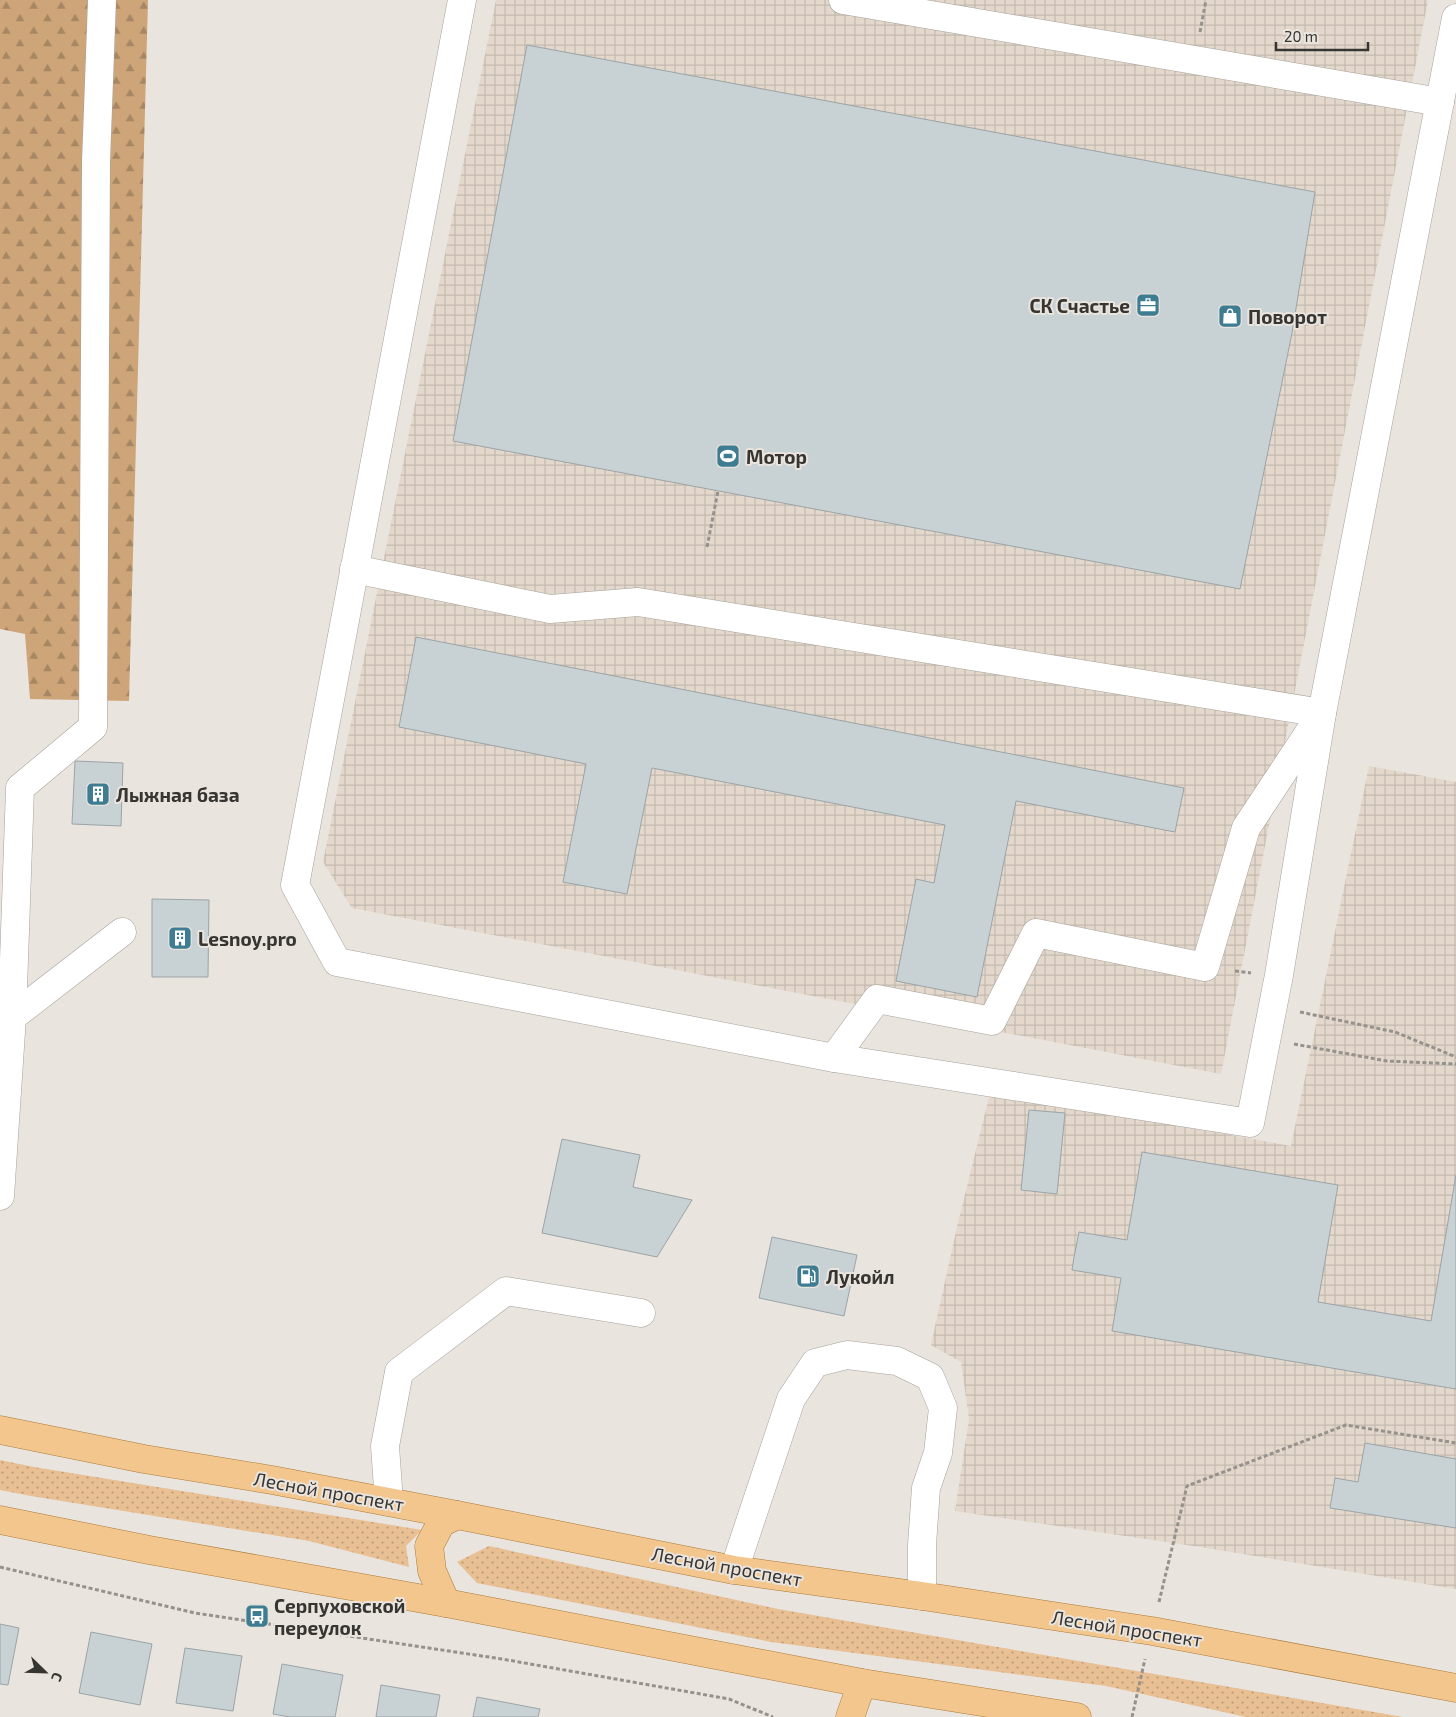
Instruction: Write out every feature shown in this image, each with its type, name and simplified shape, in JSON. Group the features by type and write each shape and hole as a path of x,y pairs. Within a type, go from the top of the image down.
{"main road":[{"name":"Лесной проспект","path":"0,1430 144,1459 389,1502 734,1570 1152,1631 1456,1688"},
{"path":"446,1603 432,1571 429,1546 441,1523 457,1515"},
{"path":"0,1520 149,1550 446,1603 862,1683 1077,1717"},
{"path":"850,1717 862,1683"}],"lane":[{"path":"0,1196 12,1017 20,788 93,727 96,162 102,0"},
{"path":"462,0 295,885 337,962 834,1058 1250,1123 1279,975 1322,713 1456,18"},
{"path":"842,0 1440,102"},
{"path":"354,570 550,609 638,602 1322,713"},
{"path":"834,1058 877,999 992,1021 1036,933 1205,966 1246,828 1322,713"},
{"path":"12,1017 122,932"},
{"path":"389,1502 385,1446 399,1372 506,1291 641,1313"},
{"path":"734,1570 791,1399 815,1363 847,1355 897,1361 930,1377 943,1408 938,1453 926,1488 922,1545 922,1596"}],"path":[{"path":"707,547 718,491"},
{"path":"1327,1018 1395,1032 1456,1057"},
{"path":"1329,1050 1387,1061 1456,1064"},
{"path":"1132,1717 1187,1486 1346,1425 1456,1443"},
{"path":"0,1567 195,1613 502,1660 730,1699 773,1717"}],"shaded area":[{"path":"496,0 1428,0 1221,1074 352,908 323,862"},
{"path":"1369,766 1456,782 1456,1589 1200,1547 955,1511 969,1419 961,1362 931,1345 957,1227 989,1097 1064,1105 1291,1146"},
{"path":"0,1460 422,1530 406,1546 409,1567 309,1541 0,1490"},
{"path":"489,1546 778,1609 1403,1717 1246,1717 1106,1686 771,1642 477,1583 457,1562"}],"green space":[{"path":"0,0 148,0 129,701 30,699 25,634 0,629"}],"building":[{"path":"527,45 1315,192 1292,333 1240,589 453,441"},
{"path":"416,637 1184,788 1175,832 1016,801 977,997 896,981 916,879 934,883 945,825 652,768 627,894 563,882 586,764 399,727"},
{"name":"Лыжная база","path":"75,761 123,763 121,826 72,824"},
{"name":"Lesnoy.pro","path":"152,899 209,900 208,977 152,977"},
{"path":"1029,1110 1065,1113 1057,1194 1021,1190"},
{"path":"562,1139 640,1155 633,1187 692,1200 657,1257 542,1233"},
{"path":"1142,1152 1338,1185 1318,1302 1431,1321 1456,1175 1456,1389 1112,1331 1121,1278 1072,1270 1074,1257 1079,1232 1127,1240"},
{"name":"Лукойл","path":"772,1237 857,1255 844,1316 759,1298"},
{"path":"1365,1443 1456,1459 1456,1528 1330,1508 1335,1478 1358,1482"},
{"path":"0,1624 19,1628 8,1685 0,1684"},
{"path":"91,1632 152,1644 140,1705 79,1693"},
{"path":"185,1648 242,1656 233,1711 176,1703"},
{"path":"282,1664 343,1675 335,1717 290,1717 273,1714"},
{"path":"381,1685 440,1695 436,1717 376,1717"},
{"path":"477,1697 540,1709 538,1717 473,1717"}],"place":[{"name":"СК Счастье","path":"1148,305"},
{"name":"Поворот","path":"1230,316"},
{"name":"Мотор","path":"728,456"},
{"name":"Лыжная база","path":"98,794"},
{"name":"Lesnoy.pro","path":"180,938"},
{"name":"Лукойл","path":"808,1276"},
{"name":"Серпуховской переулок","path":"257,1616"}]}
